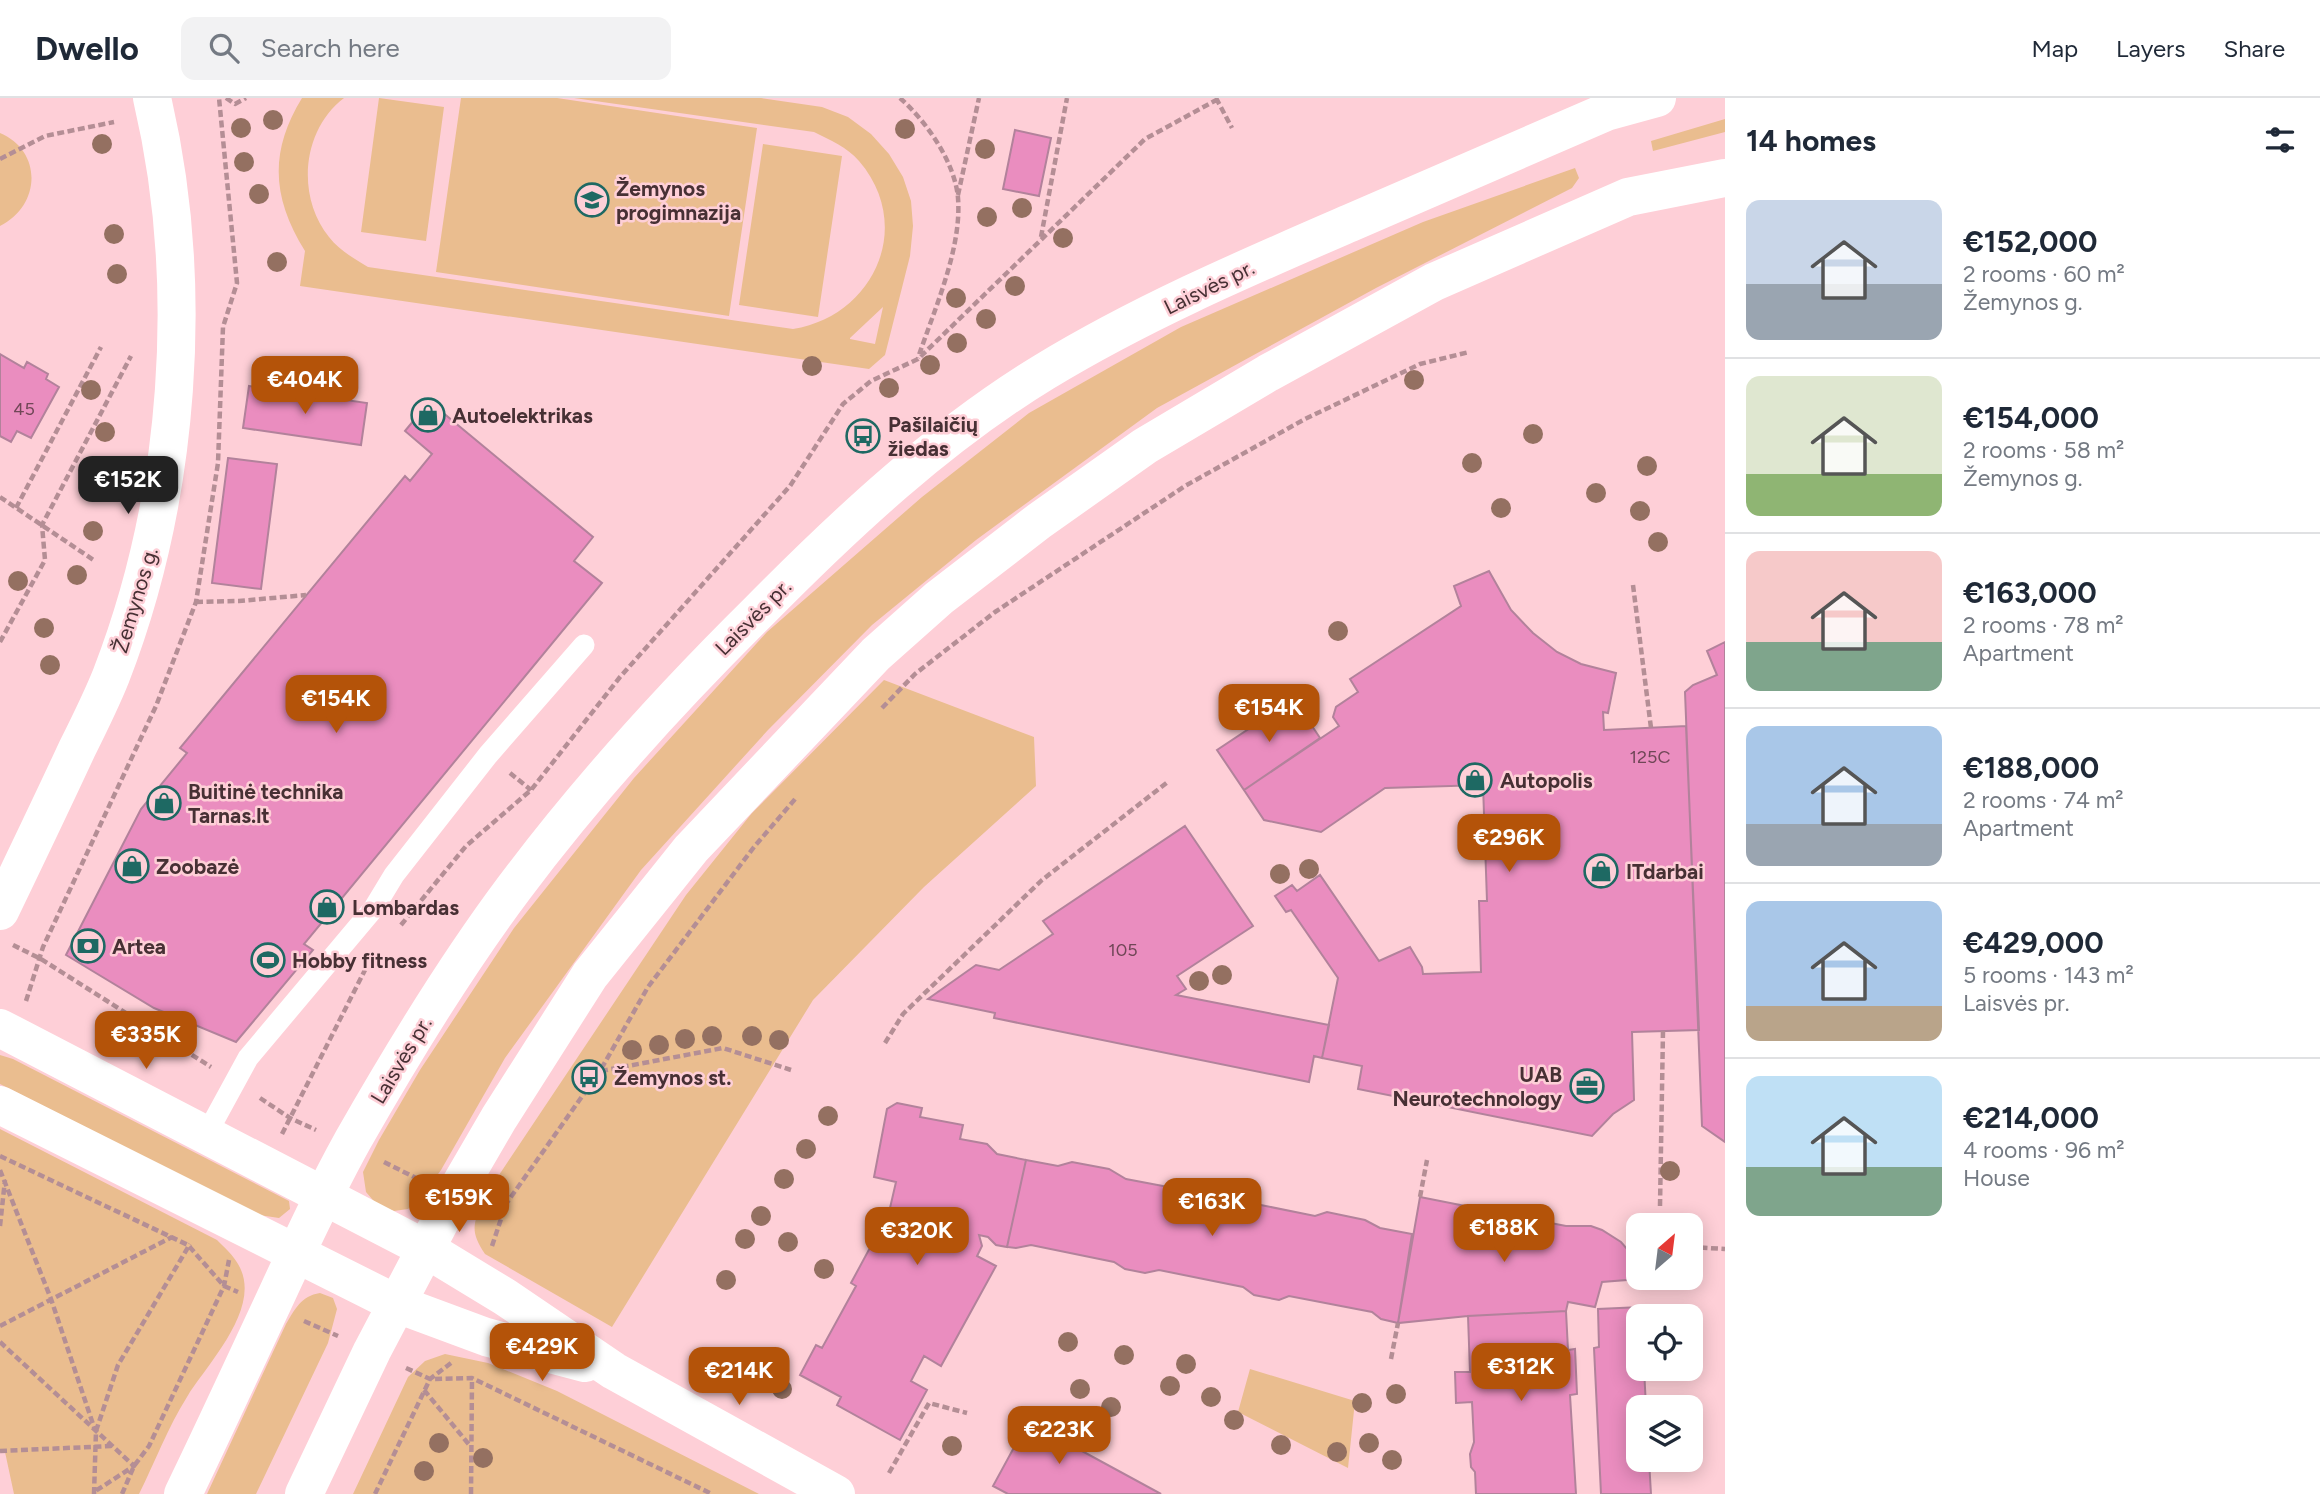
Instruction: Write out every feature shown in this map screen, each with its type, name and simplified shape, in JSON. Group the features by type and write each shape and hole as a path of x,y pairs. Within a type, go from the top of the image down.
{"main road":[{"name":"Žemynos g.","path":"5,927 110,678 140,591 159,514 172,402 176,295 170,203 152,98"},
{"name":"Laisvės pr.","path":"183,1494 324,1196 408,1046 459,966 513,889 588,795 660,712 802,567 893,486 964,428 1043,373 1217,280 1606,112 1657,98"},
{"path":"304,1494 372,1352 426,1249 499,1118 590,975 691,849 876,654 939,598 1039,521 1145,446 1268,373 1434,282 1628,197 1725,178"},
{"path":"0,1028 426,1249 505,1297 614,1371 836,1494"},
{"path":"0,1105 397,1304 486,1337 614,1371"}],"lane":[{"path":"206,1135 248,1058 374,908 394,874 488,755 584,645"}],"path":[{"path":"226,98 235,104 246,98"},
{"path":"900,98 925,124 944,153 958,196"},
{"path":"918,359 957,230 958,196 979,98"},
{"path":"1041,238 1067,98"},
{"path":"397,930 466,846 531,790 628,667 790,485 843,404 871,381 918,359 1145,138 1218,98 1232,128"},
{"path":"0,159 45,136 114,122"},
{"path":"16,508 101,347"},
{"path":"877,712 915,674 995,612 1185,486 1304,419 1420,364 1469,352"},
{"path":"0,642 45,560 41,525 131,356"},
{"path":"0,497 95,561"},
{"path":"1633,585 1651,728"},
{"path":"196,602 306,595"},
{"path":"519,780 531,790"},
{"path":"884,1043 903,1014 1042,880 1169,781"},
{"path":"505,1297 491,1245 506,1204 600,1071 648,987 754,847 804,789"},
{"path":"5,927 41,959 290,1118"},
{"path":"265,1166 363,971 372,961"},
{"path":"1660,1206 1663,1031"},
{"path":"600,1071 723,1048 791,1070"},
{"path":"0,1156 188,1245 224,1286 430,1379 472,1378 712,1494"},
{"path":"1420,1197 1427,1160"},
{"path":"382,1161 425,1182"},
{"path":"0,1170 51,1299 96,1431"},
{"path":"0,1226 5,1179"},
{"path":"94,1493 96,1431 118,1365 188,1245 236,1225"},
{"path":"122,1494 134,1466 149,1446 224,1286 236,1225"},
{"path":"0,1326 172,1237"},
{"path":"1703,1248 1725,1249"},
{"path":"1391,1359 1398,1323"},
{"path":"375,1494 430,1379 486,1337"},
{"path":"0,1342 134,1466"},
{"path":"471,1494 472,1378"},
{"path":"424,1390 471,1448"},
{"path":"889,1473 929,1403 967,1413"},
{"path":"0,1451 112,1446"},
{"path":"94,1493 134,1466"}],"shaded area":[{"path":"302,98 344,98 330,111 319,127 308,164 308,183 318,221 329,237 342,250 368,267 793,329 821,321 845,306 864,287 877,264 884,239 884,213 876,186 859,161 844,148 814,132 574,98 761,98 822,107 848,117 871,134 889,154 903,177 911,201 913,226 910,256 885,355 869,369 300,286 305,251 286,212 279,175 284,137","holes":["883,307 875,344 850,338"]},
{"path":"379,98 444,107 426,241 361,232"},
{"path":"461,98 557,98 757,128 729,316 436,272"},
{"path":"1725,119 1725,132 1653,151 1651,141"},
{"path":"0,133 14,141 24,152 32,179 23,206 14,217 0,226"},
{"path":"763,144 842,156 818,317 739,305"},
{"path":"1575,168 1579,178 1572,188 1376,288 1157,408 976,540 872,625 768,730 641,870 505,1058 441,1170 419,1200 408,1209 394,1211 378,1206 366,1192 363,1172 420,1070 514,928 634,778 767,632 922,497 1029,413 1181,327 1423,222"},
{"path":"884,680 1034,737 1036,786 924,887 813,1000 612,1327 485,1254 475,1233 477,1215 483,1199 686,895 752,813"},
{"path":"0,1055 13,1059 289,1201 290,1209 279,1218 259,1215 0,1084"},
{"path":"0,1129 217,1240 238,1264 244,1281 244,1298 239,1316 219,1352 180,1408 139,1494 14,1494 5,1452 0,1451"},
{"path":"320,1293 333,1298 337,1309 328,1343 256,1494 207,1494 286,1324 303,1300"},
{"path":"445,1354 488,1363 557,1391 759,1494 353,1494 408,1377 425,1361"},
{"path":"1250,1369 1355,1401 1348,1468 1238,1412"}],"building":[{"path":"1015,130 1051,138 1039,196 1003,189"},
{"path":"0,354 24,368 27,362 48,374 46,379 59,387 31,438 17,431 11,442 0,436"},
{"path":"249,386 367,403 361,445 243,428"},
{"path":"424,408 437,418 442,412 593,537 574,561 602,583 304,944 313,950 236,1042 154,1008 66,955 141,809 187,753 180,748 405,476 410,481 432,454 405,431"},
{"path":"228,458 277,464 261,589 212,583"},
{"path":"1489,571 1511,610 1533,633 1557,652 1581,664 1616,673 1608,713 1603,712 1604,730 1686,726 1699,1030 1632,1032 1634,1100 1613,1114 1592,1136 1358,1089 1362,1066 1322,1058 1338,978 1291,910 1286,912 1275,896 1292,885 1297,891 1320,875 1379,961 1410,947 1422,967 1423,974 1481,972 1479,901 1487,901 1483,785 1385,788 1321,832 1264,820 1244,790 1339,726 1333,717 1336,707 1358,692 1350,679 1461,606 1454,586"},
{"path":"1725,642 1725,1142 1702,1126 1685,692 1693,685 1717,675 1707,651"},
{"path":"1294,699 1320,738 1244,790 1217,750"},
{"path":"1185,826 1253,926 1177,976 1186,989 1176,995 1329,1025 1322,1058 1314,1056 1309,1082 994,1018 995,1013 928,999 976,965 999,970 1053,934 1043,921"},
{"path":"897,1103 922,1108 920,1117 963,1125 960,1139 987,1144 997,1154 1026,1160 1007,1247 996,1245 988,1237 979,1235 982,1246 977,1256 996,1266 941,1366 924,1356 911,1381 927,1390 900,1440 837,1405 841,1397 800,1375 816,1345 822,1348 856,1286 851,1283 879,1231 885,1234 899,1210 890,1208 896,1182 874,1177 887,1109"},
{"path":"1026,1160 1058,1166 1072,1162 1109,1169 1126,1179 1184,1190 1200,1186 1236,1193 1251,1203 1315,1216 1327,1212 1365,1220 1380,1228 1412,1234 1398,1323 1381,1319 1372,1312 1289,1296 1279,1300 1254,1295 1243,1287 1159,1270 1145,1273 1125,1269 1114,1262 1031,1245 1007,1247"},
{"path":"1420,1197 1566,1226 1591,1226 1602,1230 1626,1248 1626,1280 1602,1282 1595,1307 1568,1302 1566,1311 1398,1323"},
{"path":"1626,1308 1626,1381 1645,1381 1645,1395 1626,1395 1626,1472 1650,1472 1651,1494 1601,1494 1594,1348 1599,1347 1598,1309"},
{"path":"1566,1311 1568,1350 1575,1349 1577,1394 1570,1395 1576,1494 1476,1494 1475,1472 1471,1467 1470,1454 1474,1442 1472,1402 1456,1403 1455,1372 1470,1372 1468,1316"},
{"path":"1035,1409 1065,1425 1058,1438 1161,1494 1008,1494 993,1486"}],"place":[{"name":"Žemynos progimnazija","path":"592,200"},
{"name":"Autoelektrikas","path":"428,415"},
{"name":"Pašilaičių žiedas","path":"863,436"},
{"name":"Autopolis","path":"1475,780"},
{"name":"Buitinė technika Tarnas.lt","path":"164,803"},
{"name":"Zoobazė","path":"132,866"},
{"name":"ITdarbai","path":"1601,871"},
{"name":"Lombardas","path":"327,907"},
{"name":"Artea","path":"88,946"},
{"name":"Hobby fitness","path":"268,960"},
{"name":"Žemynos st.","path":"589,1077"},
{"name":"UAB Neurotechnology","path":"1587,1086"}]}
